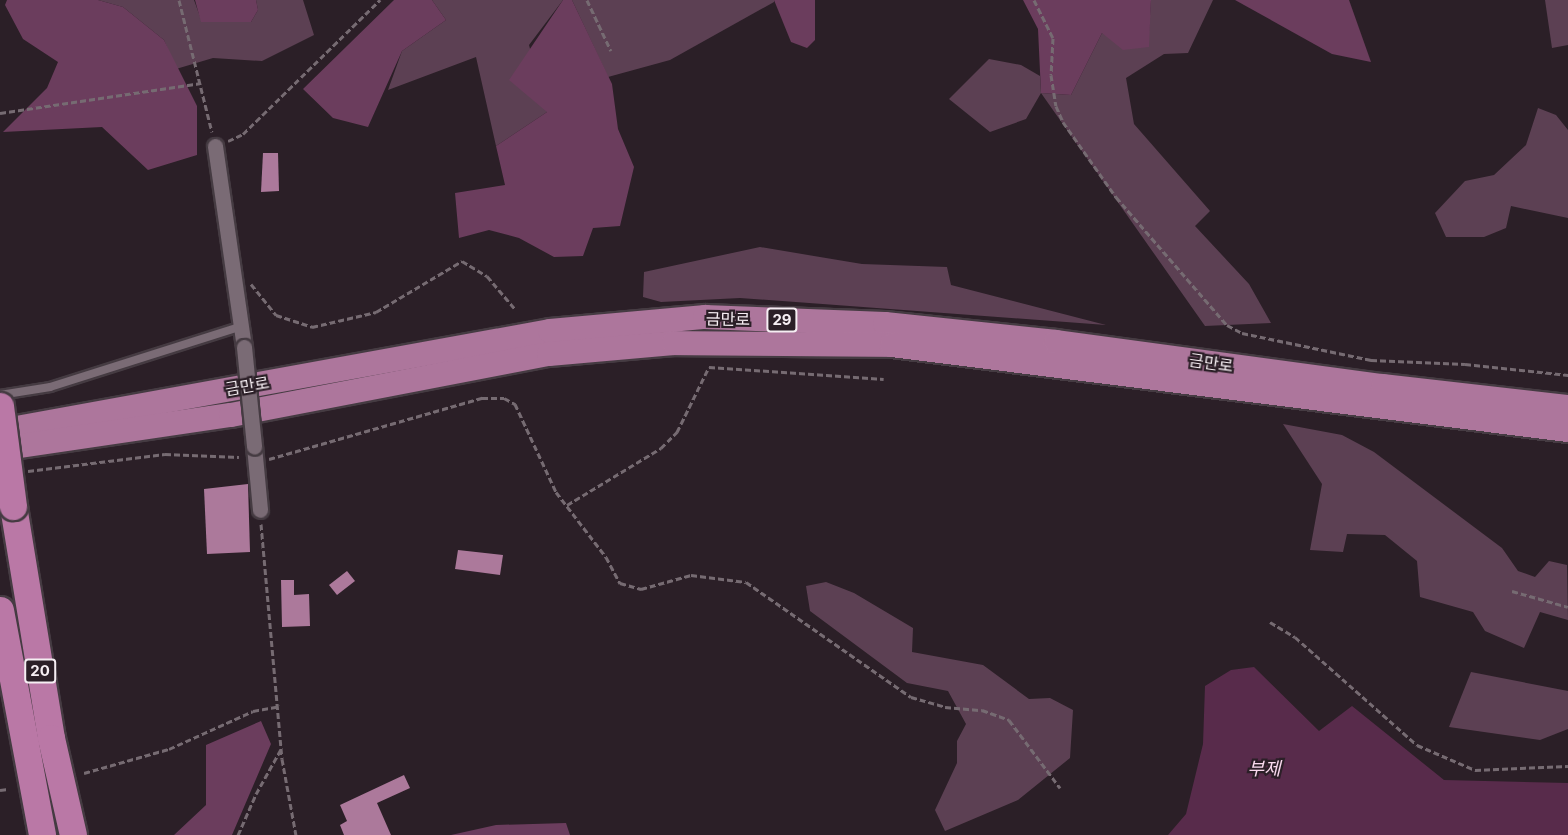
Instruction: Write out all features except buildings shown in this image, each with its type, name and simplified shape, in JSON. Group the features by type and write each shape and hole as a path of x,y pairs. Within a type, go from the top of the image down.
{"highway":[{"name":"금만로","path":"0,431 550,331 705,318 885,324 1033,339 1568,407"},
{"name":"금만로","path":"0,449 231,415 549,354 674,343 892,345 1568,430"},
{"name":"20","path":"0,406 13,506 51,738 72,835"},
{"name":"20","path":"0,610 42,835"}],"street":[{"path":"215,146 242,326 260,510"}],"lane":[{"path":"0,395 50,387 242,326"}],"path":[{"path":"179,0 215,146 243,134 380,0"},
{"path":"587,0 610,51"},
{"path":"1034,0 1053,38 1051,75 1056,106 1063,122 1116,197 1227,325 1242,333 1371,360 1465,364 1568,375"},
{"path":"0,113 200,83"},
{"path":"232,262 276,315 312,327 376,312 462,261 487,276 515,309"},
{"path":"567,505 661,448 678,432 709,367 884,380"},
{"path":"21,473 165,454 254,453 277,458 482,398 504,398 515,404 556,492 620,583 641,589 691,575 746,582 911,697 945,707 982,710 1009,720 1060,788"},
{"path":"260,510 280,706 282,748 296,835"},
{"path":"1512,591 1568,607"},
{"path":"1270,622 1295,637 1417,745 1475,770 1568,766"},
{"path":"84,773 169,749 253,711 280,706"},
{"path":"238,835 282,748"},
{"path":"0,790 8,789"}],"shaded area":[{"path":"7,0 98,0 123,7 164,40 197,106 197,155 148,170 102,127 3,132 47,88 58,62 23,39 5,5"},
{"path":"98,0 194,0 202,22 251,22 258,10 256,0 303,0 314,35 262,61 213,58 176,69 164,40 123,7"},
{"path":"195,0 256,0 258,10 251,22 201,22"},
{"path":"394,0 432,0 446,20 402,51 368,127 333,118 303,89"},
{"path":"432,0 563,0 529,45 547,112 496,146 476,57 388,90 402,51 446,20"},
{"path":"563,0 572,0 612,84 618,129 634,167 620,226 593,228 583,256 554,257 519,238 489,230 459,238 455,193 505,185 496,146 547,112 509,80"},
{"path":"572,0 774,0 774,2 670,60 608,77"},
{"path":"774,0 815,0 815,40 807,48 791,42"},
{"path":"1023,0 1151,0 1149,47 1123,50 1102,33 1071,95 1041,93 1038,29"},
{"path":"1151,0 1213,0 1188,53 1164,54 1126,78 1134,124 1210,211 1195,226 1249,284 1271,323 1205,326 1041,93 1071,95 1102,33 1148,47"},
{"path":"1235,0 1349,0 1371,62 1332,54"},
{"path":"1545,0 1568,0 1568,45 1552,48"},
{"path":"989,59 1021,65 1040,76 1041,93 1026,119 990,132 949,99"},
{"path":"1538,108 1556,115 1568,130 1568,218 1511,206 1506,228 1484,237 1446,237 1435,213 1465,181 1494,175 1526,145"},
{"path":"760,247 862,264 947,267 951,285 1106,325 740,298 661,302 643,297 644,272"},
{"path":"1283,424 1342,435 1374,452 1502,548 1518,571 1535,577 1549,561 1567,565 1568,620 1540,612 1524,648 1485,631 1473,612 1420,597 1417,561 1385,535 1347,534 1343,552 1310,550 1322,484"},
{"path":"826,582 854,593 913,628 912,652 983,665 1029,699 1050,698 1073,710 1070,758 1018,800 945,831 935,810 957,763 957,741 966,724 948,691 907,683 810,611 806,586"},
{"path":"1471,672 1568,691 1568,729 1540,740 1449,727"},
{"path":"261,721 271,744 232,835 174,835 206,805 206,745"},
{"path":"566,823 570,835 451,835 496,825"}],"water":[{"name":"부제","path":"1254,667 1319,731 1352,706 1444,780 1568,783 1568,835 1168,835 1186,814 1203,744 1205,686 1231,670"}]}
